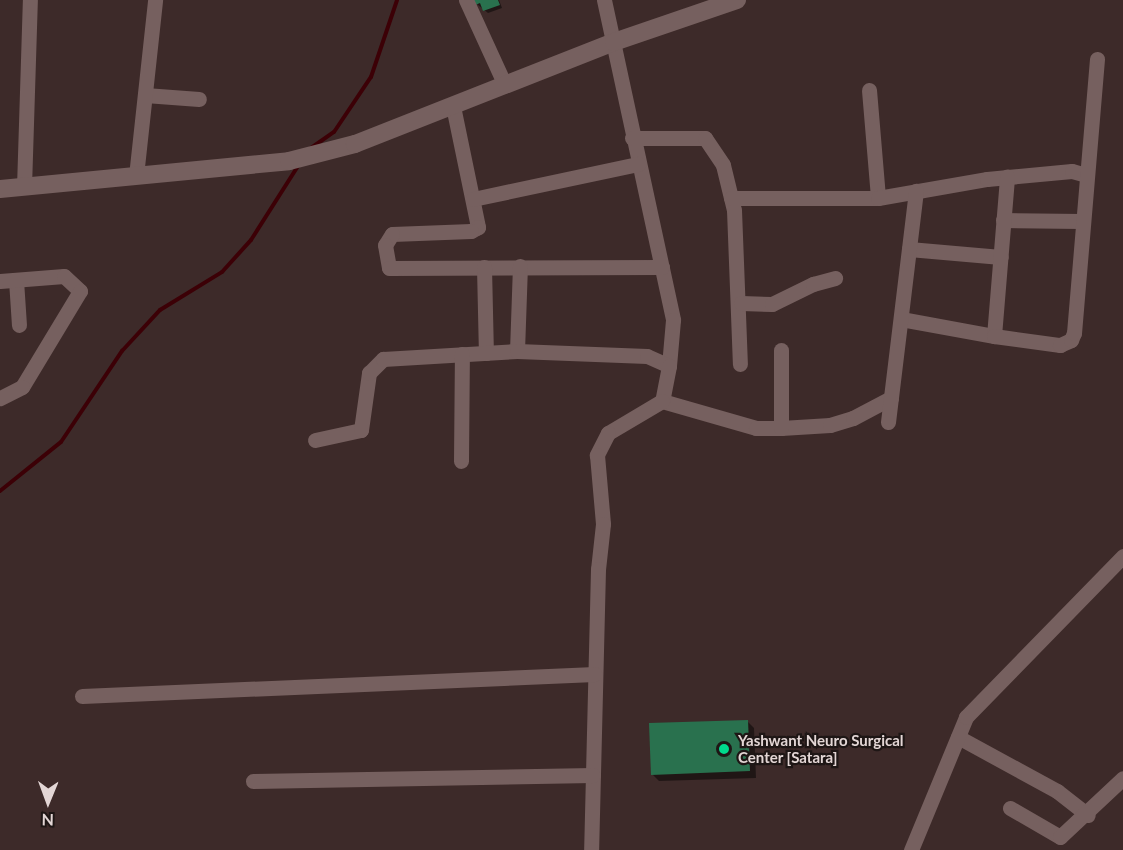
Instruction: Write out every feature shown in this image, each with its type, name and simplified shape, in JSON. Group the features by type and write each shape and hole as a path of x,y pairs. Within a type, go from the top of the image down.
{"main road":[{"path":"0,189 289,161 355,144 614,42 736,0"}],"street":[{"path":"24,187 30,0"},
{"path":"136,176 155,0"},
{"path":"466,0 505,85"},
{"path":"604,0 673,320 669,366 662,401"},
{"path":"901,319 1050,345 1071,340 1097,59"},
{"path":"869,90 878,198"},
{"path":"145,95 198,99"},
{"path":"453,106 477,229 397,232 388,237 385,245 387,263 398,270 520,266 662,267"},
{"path":"632,138 705,138 723,165 731,198 741,303 740,364"},
{"path":"473,200 638,164"},
{"path":"731,198 878,198 1007,177 1071,171 1086,174"},
{"path":"994,336 1007,177"},
{"path":"888,422 916,191"},
{"path":"1003,220 1082,221"},
{"path":"909,249 1001,257"},
{"path":"517,351 520,266"},
{"path":"484,267 486,353"},
{"path":"0,281 64,276 79,285 80,297 22,387 0,398"},
{"path":"741,303 772,304 813,284 835,278"},
{"path":"16,280 19,325"},
{"path":"781,350 781,428"},
{"path":"315,440 361,430 369,373 376,362 517,351 647,356 669,366"},
{"path":"461,461 462,354"},
{"path":"591,850 597,569 603,524 597,455 608,433 662,401 756,428 781,428 830,425 854,418 891,398"},
{"path":"911,850 966,717 1123,556"},
{"path":"82,696 595,674"},
{"path":"958,737 1047,786 1088,815"},
{"path":"253,781 593,775"},
{"path":"1010,808 1060,837 1088,815 1123,778"}],"building":[{"path":"471,0 498,0 500,5 483,11 480,3 473,6"},
{"path":"748,720 750,771 651,775 649,723"}],"waterway":[{"path":"311,148 334,132 371,77 397,0"},
{"path":"0,491 61,442 122,351 160,310 222,272 251,240 298,166"}],"place":[{"name":"Yashwant Neuro Surgical Center [Satara]","path":"724,749"}]}
